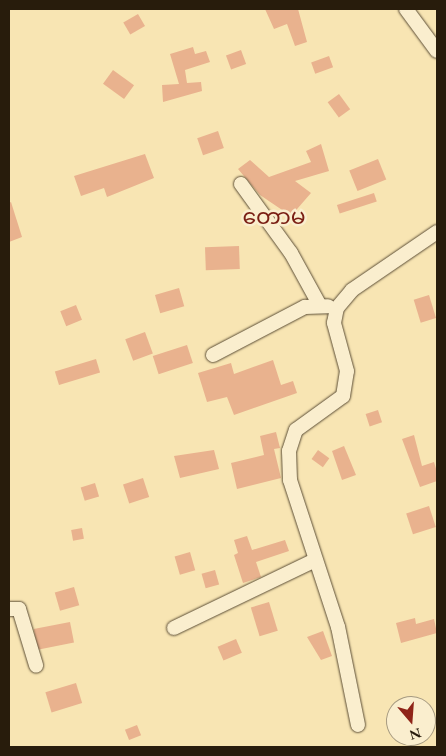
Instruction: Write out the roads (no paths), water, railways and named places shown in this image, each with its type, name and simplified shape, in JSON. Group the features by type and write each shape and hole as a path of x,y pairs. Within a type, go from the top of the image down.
{"street":[{"path":"406,9 437,51"},
{"path":"241,184 291,253 319,304"},
{"path":"358,725 338,627 314,560 290,480 289,450 296,430 343,396 347,377 334,323 337,308 352,290 437,232"},
{"path":"214,354 319,304 337,308"},
{"path":"174,628 314,560"},
{"path":"9,609 19,609 36,665"}],"district":[{"name":"တောမ","path":"274,217"}]}
